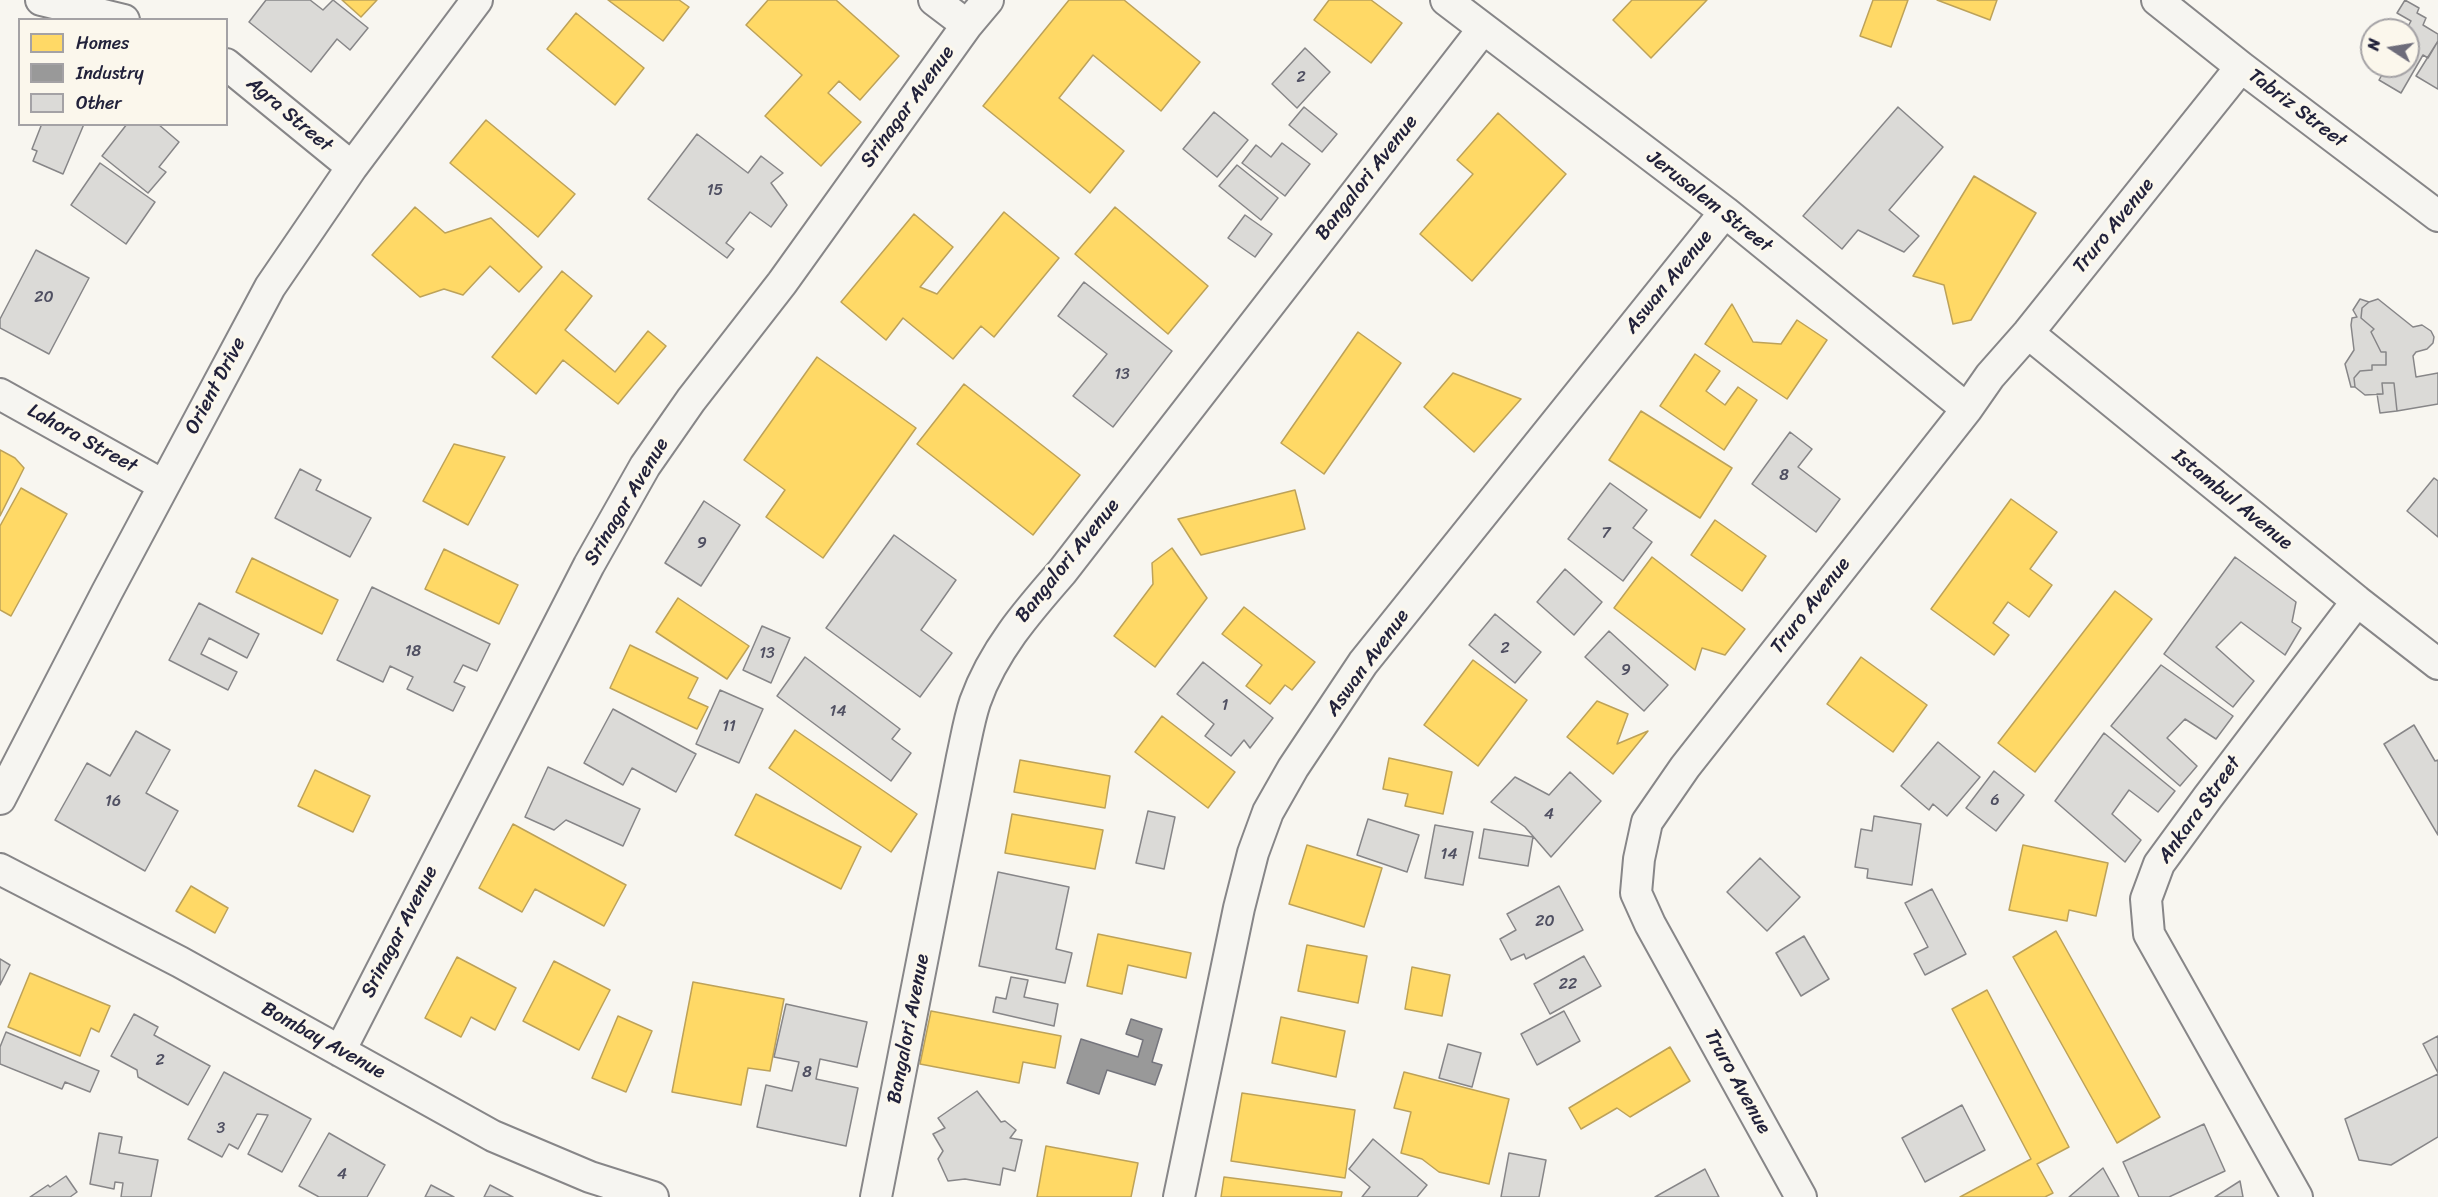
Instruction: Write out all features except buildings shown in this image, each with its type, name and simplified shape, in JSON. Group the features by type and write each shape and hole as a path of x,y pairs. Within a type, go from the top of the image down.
{"street":[{"name":"Orient Drive","path":"0,799 163,485 270,287 352,167 477,0"},
{"path":"934,0 967,25"},
{"name":"Srinagar Avenue","path":"340,1050 589,564 645,466 691,400 782,283 967,25 988,0"},
{"name":"Jerusalem Street","path":"1446,0 1725,212 1967,409"},
{"name":"Tabriz Street","path":"2157,0 2241,67 2437,214"},
{"path":"50,1 116,18"},
{"name":"Bangalori Avenue","path":"876,1197 962,757 974,705 985,677 1023,616 1062,572 1483,29"},
{"name":"Agra Street","path":"228,66 352,167"},
{"name":"Truro Avenue","path":"1801,1197 1650,924 1636,893 1639,859 1647,822 1685,767 1967,409 1990,376 2028,333 2241,67"},
{"name":"Aswan Avenue","path":"1179,1197 1239,908 1253,853 1268,812 1293,768 1364,663 1725,212"},
{"name":"Istambul Avenue","path":"2028,333 2357,601 2438,664"},
{"name":"Lahora Street","path":"0,394 163,485"},
{"name":"Ankara Street","path":"2297,1197 2149,934 2146,899 2159,864 2357,601"},
{"name":"Bombay Avenue","path":"0,869 180,962 493,1136 591,1177 653,1197"}]}
